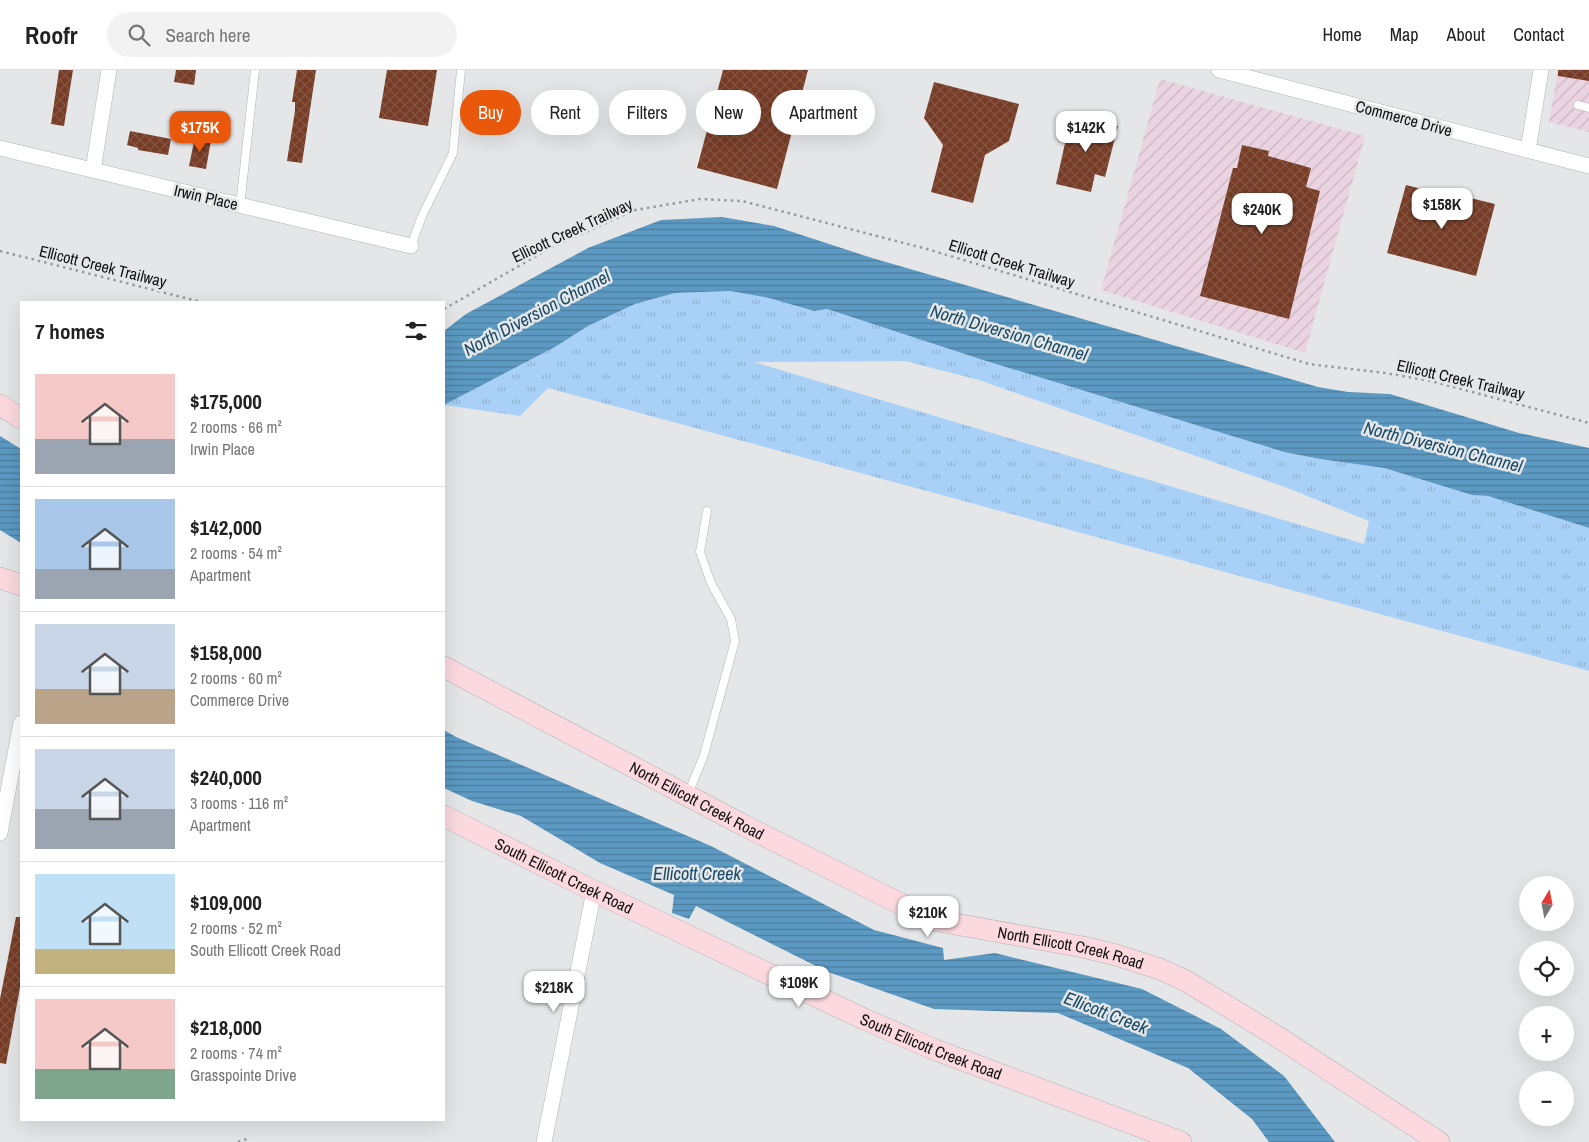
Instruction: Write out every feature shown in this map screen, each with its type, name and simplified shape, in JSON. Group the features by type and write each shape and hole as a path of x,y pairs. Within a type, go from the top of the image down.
{"street":[{"path":"94,170 109,70"},
{"name":"Commerce Drive","path":"1219,70 1589,166"},
{"path":"1528,150 1541,70"},
{"name":"Irwin Place","path":"0,148 411,246"},
{"path":"0,405 20,417"},
{"path":"0,578 20,585"},
{"name":"North Ellicott Creek Road","path":"445,668 688,796 932,920 1083,946 1160,969 1237,1011 1440,1142"},
{"path":"0,833 20,728"},
{"name":"South Ellicott Creek Road","path":"445,816 864,1019 933,1049 1181,1142"},
{"path":"544,1142 594,890"}],"lane":[{"path":"240,206 255,70"},
{"path":"411,246 422,216 453,153 461,70"},
{"path":"1578,105 1589,108"},
{"path":"688,796 704,755 735,641 731,619 711,583 700,552 707,511"}],"path":[{"name":"Ellicott Creek Trailway","path":"445,308 552,247 635,210 700,198 742,201 927,249 1309,364 1431,380 1589,424"},
{"name":"Ellicott Creek Trailway","path":"0,251 197,301"},
{"path":"238,1142 247,1139 249,1142"}],"shaded area":[{"path":"1558,70 1589,70 1589,132 1549,122"},
{"path":"1160,79 1365,136 1305,353 1101,290"}],"green space":[{"path":"730,291 769,298 814,311 827,309 983,360 1284,452 1384,468 1472,495 1488,496 1589,528 1589,671 548,388 520,416 445,405 555,347 588,326 635,304 675,293","holes":["905,361 979,380 1285,487 1369,521 1364,544 754,362"]}],"water":[{"name":"North Diversion Channel","path":"722,217 774,226 872,258 1318,387 1348,392 1390,394 1519,433 1589,448 1589,528 1488,496 1472,495 1384,468 1284,452 983,360 827,309 814,311 769,298 730,291 675,293 635,304 588,326 555,347 445,404 445,330 466,314 588,248 661,220"},
{"path":"0,436 20,448 20,542 0,530"},
{"name":"Ellicott Creek","path":"445,731 456,737 711,846 874,930 943,948 944,960 995,953 1142,989 1221,1029 1284,1076 1335,1142 1269,1142 1252,1119 1188,1068 1058,1013 934,1009 828,972 696,906 689,919 672,913 674,895 600,863 521,816 472,801 445,788"}],"building":[{"path":"59,70 73,70 64,126 51,124"},
{"path":"176,70 196,70 194,85 174,82"},
{"path":"297,70 316,70 302,163 287,161 295,111 295,102 292,102"},
{"path":"387,70 437,70 428,126 379,118"},
{"path":"723,70 808,70 803,90 771,90 771,135 791,135 777,189 697,168 706,135 761,135 761,90 718,90"},
{"path":"1558,70 1589,70 1589,81 1558,76"},
{"path":"934,82 1019,104 1009,141 985,155 973,203 931,192 943,145 924,118"},
{"path":"1071,116 1118,126 1105,177 1095,174 1091,192 1056,184"},
{"path":"130,131 171,139 168,155 138,150 138,148 127,145"},
{"path":"195,137 211,140 206,169 189,166"},
{"path":"1242,145 1269,151 1268,156 1311,168 1306,187 1320,191 1289,319 1200,296 1233,168 1237,168"},
{"path":"1406,185 1445,195 1446,192 1495,204 1476,276 1387,253"},
{"path":"16,917 20,917 20,987 6,1064 0,1063 0,999"}]}
